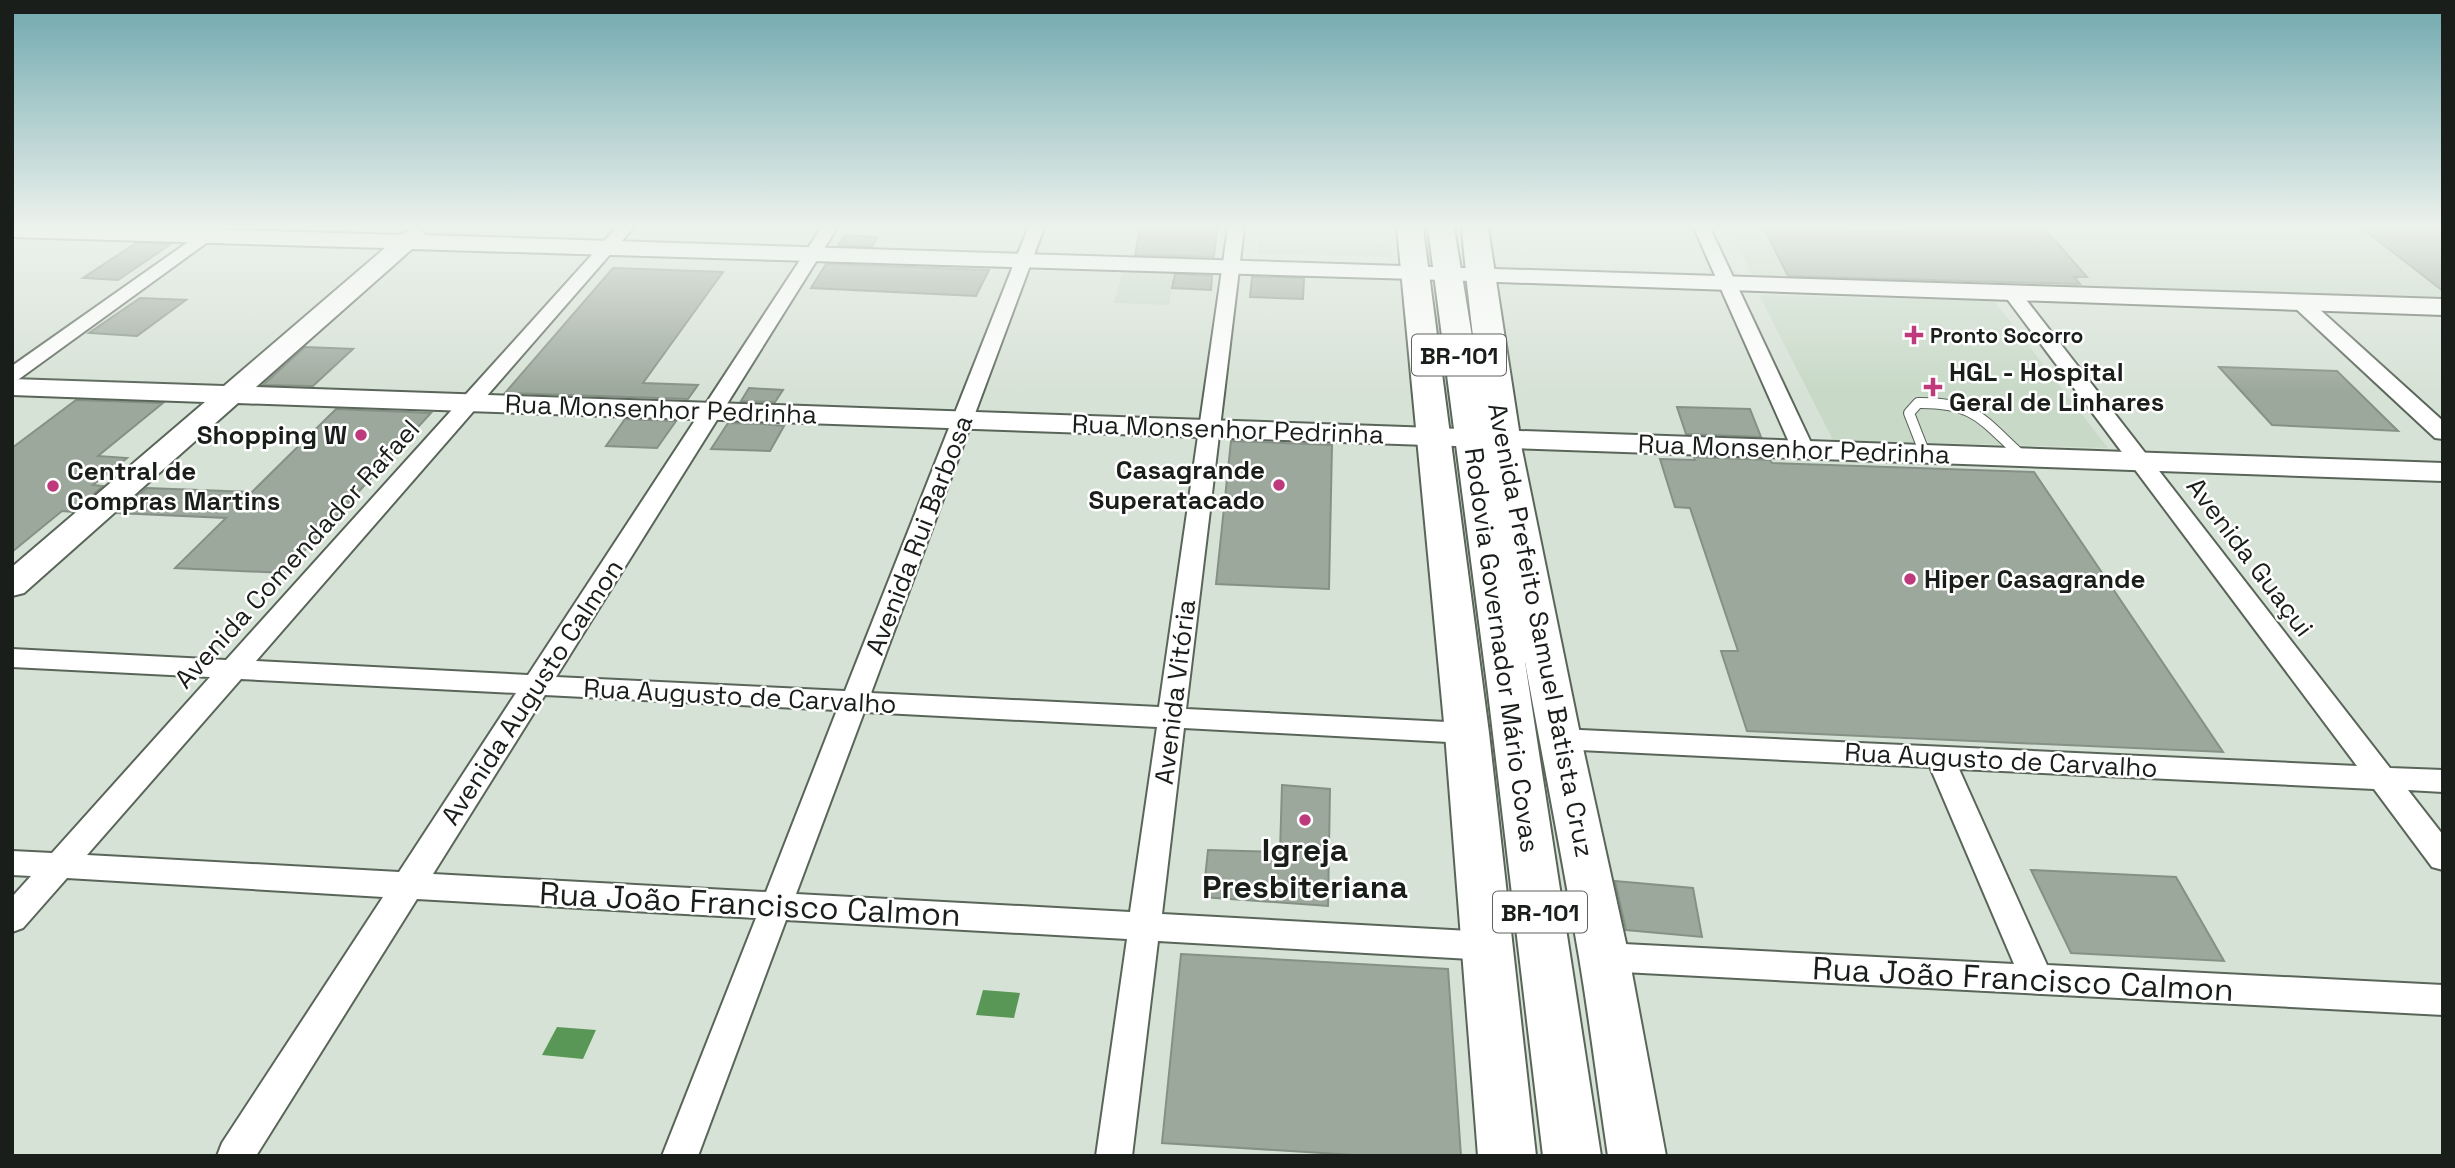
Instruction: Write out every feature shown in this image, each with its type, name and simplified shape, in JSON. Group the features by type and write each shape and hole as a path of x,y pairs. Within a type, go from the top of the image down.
{"main road":[{"path":"12,585 359,283"},
{"name":"Avenida Prefeito Samuel Batista Cruz","path":"1418,283 1469,437 1528,581 1604,957 1637,1156"},
{"name":"Rodovia Governador Mário Covas","path":"1449,283 1469,437 1507,668 1572,1156"},
{"name":"Avenida Prefeito Samuel Batista Cruz","path":"1481,283 1469,437 1467,733 1507,1156"},
{"path":"1714,283 2443,307"},
{"name":"Rua Monsenhor Pedrinha","path":"12,387 2443,472"},
{"path":"1507,668 1528,581"}],"street":[{"path":"12,375 142,283"},
{"name":"Avenida Comendador Rafael","path":"12,919 577,283"},
{"name":"Avenida Augusto Calmon","path":"235,1156 794,283"},
{"name":"Avenida Rui Barbosa","path":"680,1156 1015,283"},
{"name":"Avenida Vitória","path":"1114,1156 1229,283"},
{"path":"1727,283 1803,449"},
{"name":"Avenida Guaçui","path":"2011,292 2443,858"},
{"path":"2300,302 2443,433"},
{"name":"Rua Augusto de Carvalho","path":"12,658 1467,733"},
{"name":"Rua Augusto de Carvalho","path":"1559,739 2443,781"},
{"path":"1940,757 2037,979"},
{"name":"Rua João Francisco Calmon","path":"12,863 1488,946"},
{"name":"Rua João Francisco Calmon","path":"1604,957 2443,1000"}],"lane":[{"path":"1925,454 1909,413 1918,403 1961,407 1972,413 2023,457"}],"shaded area":[{"path":"1119,283 1174,283 1169,305 1114,303"},
{"path":"1926,283 2432,283 2443,291 2443,299"},
{"name":"HGL - Hospital Geral de Linhares","path":"1759,295 1994,301 2108,448 1833,440"},
{"path":"983,990 1020,993 1014,1018 976,1015"},
{"path":"557,1027 596,1030 583,1059 542,1055"}],"building":[{"path":"600,283 715,283 643,383 698,385 688,399 505,393"},
{"path":"814,283 983,283 976,296 811,288"},
{"path":"1173,283 1212,283 1211,290 1172,288"},
{"path":"1251,283 1304,283 1303,299 1250,297"},
{"path":"2025,283 2079,283 2080,284"},
{"path":"2432,283 2443,283 2443,291"},
{"path":"140,298 186,300 137,336 89,333"},
{"path":"305,347 353,349 313,386 263,385"},
{"path":"2219,367 2337,371 2398,431 2272,425"},
{"path":"749,388 783,390 775,402 741,401"},
{"path":"76,400 163,403 98,456 127,458 93,485 103,486 73,512 62,511 12,552 12,448"},
{"path":"1677,407 1750,409 1761,437 1686,434"},
{"path":"336,409 431,413 284,573 175,568 226,518 118,513 147,488 252,492"},
{"path":"625,419 676,421 657,448 606,446"},
{"path":"728,423 784,426 770,451 711,449"},
{"name":"Casagrande Superatacado","path":"1231,441 1332,445 1329,589 1216,584"},
{"name":"Hiper Casagrande","path":"1694,457 1770,460 1772,463 2034,472 2223,752 1747,731 1721,651 1738,651 1690,508 1675,507 1660,459 1695,460"},
{"name":"Igreja Presbiteriana","path":"1282,785 1330,789 1328,906 1203,897 1208,850 1280,852"},
{"path":"2031,870 2176,877 2224,961 2071,953"},
{"path":"1615,881 1693,888 1702,937 1626,930"},
{"path":"1181,954 1448,969 1461,1156 1370,1156 1162,1143"}],"place":[{"name":"Pronto Socorro","path":"1914,335"},
{"name":"HGL - Hospital Geral de Linhares","path":"1933,387"},
{"name":"Shopping W","path":"361,435"},
{"name":"Casagrande Superatacado","path":"1279,485"},
{"name":"Central de Compras Martins","path":"53,486"},
{"name":"Hiper Casagrande","path":"1910,579"},
{"name":"Igreja Presbiteriana","path":"1305,820"}]}
